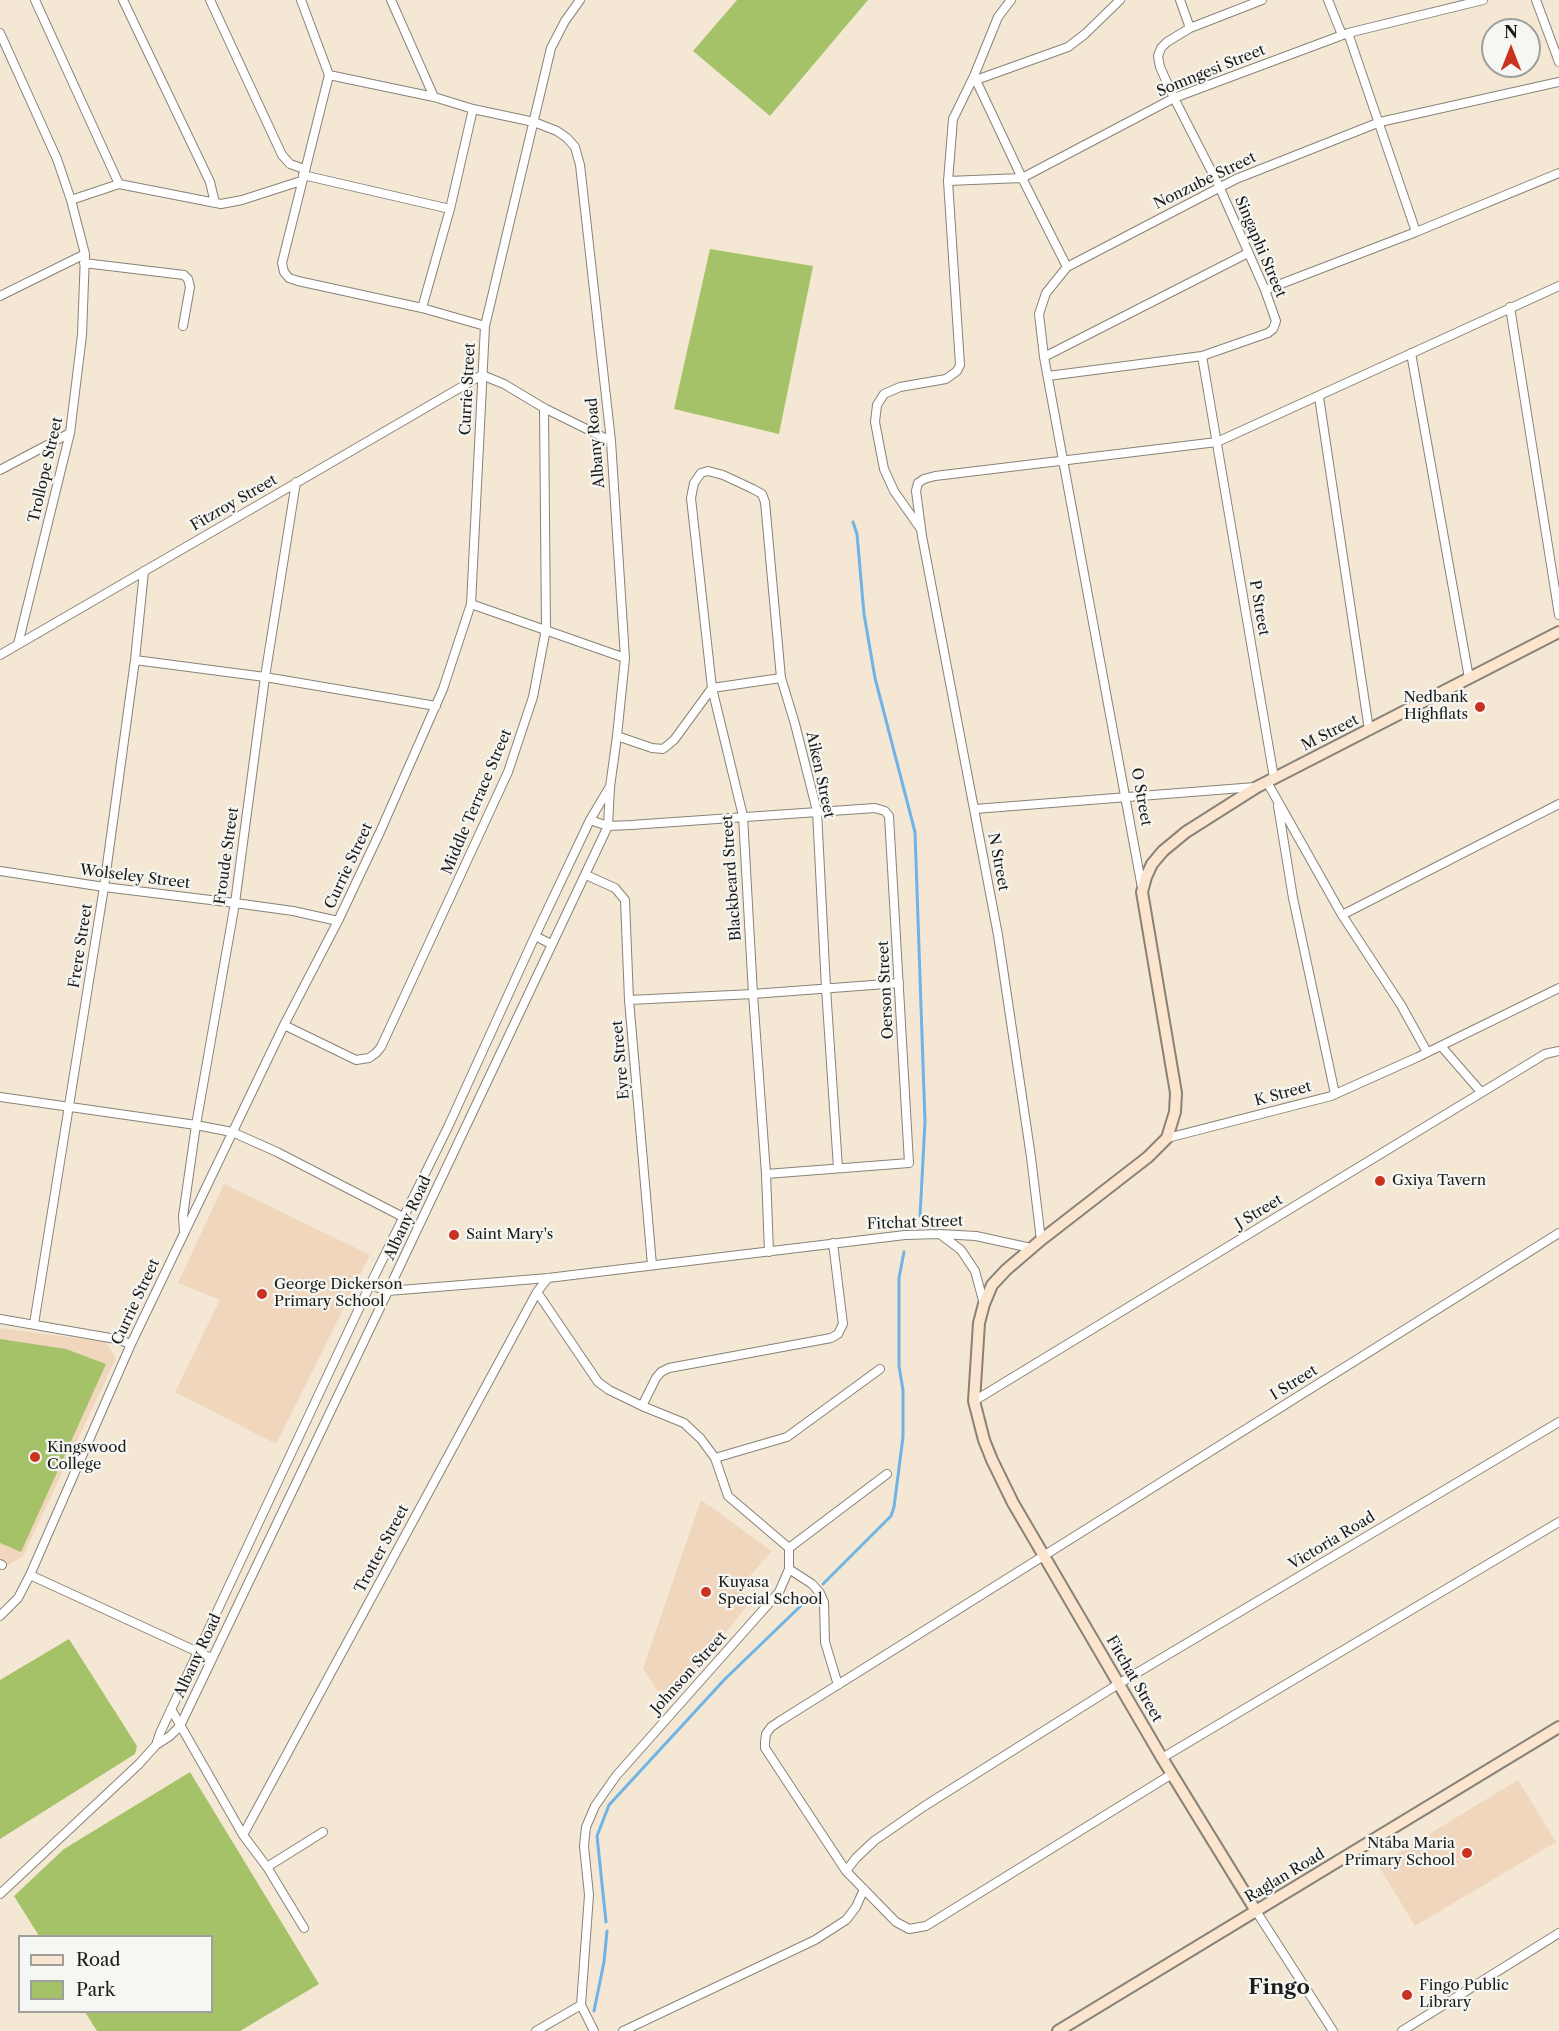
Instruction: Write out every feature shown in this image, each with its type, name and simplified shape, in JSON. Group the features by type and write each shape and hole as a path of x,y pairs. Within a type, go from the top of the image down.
{"street":[{"path":"35,0 119,184"},
{"path":"123,0 210,182 215,203"},
{"path":"210,0 282,155 290,164 303,175 450,209"},
{"path":"301,0 329,75 282,263 284,272 289,278 298,281 422,308 485,326"},
{"path":"391,0 434,97"},
{"path":"534,122 551,48 565,21 580,0"},
{"path":"921,528 894,491 882,460 875,422 876,405 884,393 900,387 946,379 957,371 960,365 948,181 953,119 975,78 998,17 1011,0"},
{"path":"975,78 1068,47 1120,0"},
{"path":"1180,0 1190,28 1262,0"},
{"path":"1328,0 1345,34 1380,122 1416,232"},
{"name":"Somngesi Street","path":"1022,178 1174,98 1345,34 1484,0"},
{"path":"1536,0 1559,62"},
{"name":"Singaphi Street","path":"1048,376 1202,356 1274,329 1276,321 1265,290 1219,186 1160,67 1158,56 1161,48 1190,28"},
{"name":"Trollope Street","path":"0,33 57,159 72,200 84,259 82,335 70,433 18,644"},
{"name":"Albany Road","path":"0,1894 139,1764 156,1745 180,1726 608,826 610,787 625,658 611,441 580,165 574,147 557,131 534,122 473,109 434,97 329,75"},
{"path":"975,78 1067,267"},
{"name":"Nonzube Street","path":"1062,461 1039,314 1046,293 1067,267 1219,186 1380,122 1559,82"},
{"path":"422,308 450,209 473,109"},
{"name":"Currie Street","path":"0,1616 18,1598 30,1575 131,1344 284,1025 338,921 436,706 471,604 485,326 534,122"},
{"path":"1265,290 1416,232 1559,173"},
{"path":"72,200 119,184 215,203 242,200 303,175"},
{"path":"948,181 1022,178"},
{"path":"1044,357 1248,253"},
{"path":"0,296 84,259 184,275 190,287 183,326"},
{"path":"1062,461 1217,442 1559,286"},
{"path":"1510,307 1559,615"},
{"path":"1411,353 1469,678"},
{"name":"P Street","path":"1202,356 1217,442 1266,782 1342,915 1401,1005 1427,1052"},
{"path":"482,375 504,384 544,408 611,441"},
{"name":"Fitzroy Street","path":"0,656 482,375"},
{"path":"1318,397 1369,730"},
{"name":"Middle Terrace Street","path":"284,1025 356,1060 369,1058 381,1047 508,772 533,696 546,629 544,408"},
{"path":"0,470 70,433"},
{"name":"N Street","path":"1041,1240 1032,1157 998,935 921,528 916,491 918,483 924,478 1062,461"},
{"name":"O Street","path":"1062,461 1126,796 1175,1078 1175,1112 1167,1138"},
{"name":"Aiken Street","path":"701,473 708,471 723,475 762,494 765,502 781,678 817,811 838,1168"},
{"name":"Blackbeard Street","path":"701,473 694,483 691,498 712,688 743,816 769,1252"},
{"name":"Froude Street","path":"184,1232 183,1216 196,1125 235,903 265,676 296,482"},
{"name":"Frere Street","path":"34,1324 104,887 135,660 144,571"},
{"path":"471,604 625,658"},
{"name":"M Street","path":"1142,892 1152,864 1163,851 1216,812 1266,782 1559,632"},
{"path":"135,660 265,676 436,706"},
{"path":"617,736 652,748 663,749 674,740 712,688 781,678"},
{"path":"975,809 1266,782"},
{"name":"Albany Road","path":"156,1745 324,1383 448,1127 535,936 591,820 610,787"},
{"name":"P Street","path":"1276,799 1293,898 1335,1094"},
{"path":"1342,915 1559,804"},
{"name":"Oerson Street","path":"817,811 875,808 885,811 889,816 899,983 909,1162 838,1168"},
{"path":"591,820 608,826 817,811"},
{"name":"Wolseley Street","path":"0,871 293,911 338,921"},
{"name":"Eyre Street","path":"586,875 615,888 625,900 629,1000 652,1264"},
{"path":"535,936 551,944"},
{"path":"629,1000 753,994 899,983"},
{"name":"K Street","path":"1031,1248 1148,1157 1167,1138 1335,1094 1441,1046 1559,988"},
{"path":"1441,1046 1481,1092"},
{"name":"J Street","path":"974,1401 1481,1092 1545,1054 1559,1051"},
{"path":"0,1097 232,1132 277,1152 403,1216"},
{"path":"448,1127 462,1133"},
{"path":"766,1173 838,1168"},
{"name":"I Street","path":"846,1871 765,1748 766,1734 771,1728 1559,1233"},
{"path":"940,1234 961,1250 975,1271 984,1304"},
{"name":"Fitchat Street","path":"370,1286 388,1292 548,1278 905,1235 976,1236 1031,1248"},
{"path":"642,1406 656,1378 669,1368 831,1338 838,1334 843,1324 833,1243"},
{"name":"Fitchat Street","path":"1031,1248 992,1285 984,1304 977,1338 974,1401 984,1440 1013,1503 1162,1758 1256,1911"},
{"name":"Trotter Street","path":"243,1835 537,1292 548,1278"},
{"path":"537,1292 598,1382 642,1406 684,1423 701,1439 715,1458 728,1496 789,1548 887,1474"},
{"path":"0,1319 116,1339 131,1344"},
{"path":"715,1458 787,1437 880,1369"},
{"path":"324,1383 341,1389"},
{"name":"Victoria Road","path":"846,1871 874,1841 923,1807 1119,1683 1559,1422"},
{"path":"281,1475 296,1481"},
{"path":"1162,1758 1559,1522"},
{"name":"Johnson Street","path":"581,2005 589,1895 584,1846 586,1827 595,1806 616,1776 779,1592 789,1569 789,1548"},
{"path":"789,1569 812,1584 824,1602 825,1642 838,1685"},
{"path":"30,1575 211,1658"},
{"path":"171,1709 243,1835 267,1866 304,1928"},
{"name":"Raglan Road","path":"1058,2031 1559,1727"},
{"path":"846,1871 896,1922 904,1928 916,1929 926,1926 1172,1774"},
{"path":"267,1866 323,1832"},
{"path":"623,2031 815,1940 846,1920 856,1907 864,1889"},
{"path":"1256,1911 1333,2031"},
{"path":"1402,2031 1559,1933"},
{"path":"536,2031 581,2005 594,2031"}],"shaded area":[{"path":"224,1184 370,1255 276,1444 175,1392 220,1300 178,1283"},
{"name":"Kingswood College","path":"0,1328 106,1342 116,1358 23,1556 0,1570"},
{"name":"Kuyasa Special School","path":"701,1500 772,1551 740,1587 746,1596 746,1607 681,1688 657,1691 643,1668"},
{"name":"Ntaba Maria Primary School","path":"1518,1780 1556,1842 1415,1926 1378,1865"}],"green space":[{"path":"737,0 868,0 770,116 693,51"},
{"path":"710,249 813,266 779,434 674,409"},
{"name":"Kingswood College","path":"0,1339 66,1349 106,1364 21,1552 0,1543"},
{"path":"69,1639 137,1746 135,1754 0,1839 0,1680"},
{"path":"190,1772 319,1984 240,2031 97,2031 86,2013 213,2013 213,1935 38,1935 14,1896 64,1849"}],"waterway":[{"path":"853,522 857,534 864,614 875,678 915,832 925,1122 920,1216"},
{"path":"823,1584 891,1516 894,1507 903,1437 903,1390 899,1366 899,1278 904,1252"},
{"path":"606,1922 597,1836 609,1805 725,1679 812,1595"},
{"path":"594,2011 604,1962 607,1931"}],"place":[{"name":"Nedbank Highflats","path":"1480,707"},
{"name":"Gxiya Tavern","path":"1380,1181"},
{"name":"Saint Mary's","path":"454,1235"},
{"name":"George Dickerson Primary School","path":"262,1294"},
{"name":"Kingswood College","path":"35,1457"},
{"name":"Kuyasa Special School","path":"706,1592"},
{"name":"Ntaba Maria Primary School","path":"1467,1853"},
{"name":"Fingo Public Library","path":"1407,1995"}],"district":[{"name":"Fingo","path":"1279,1988"}]}
